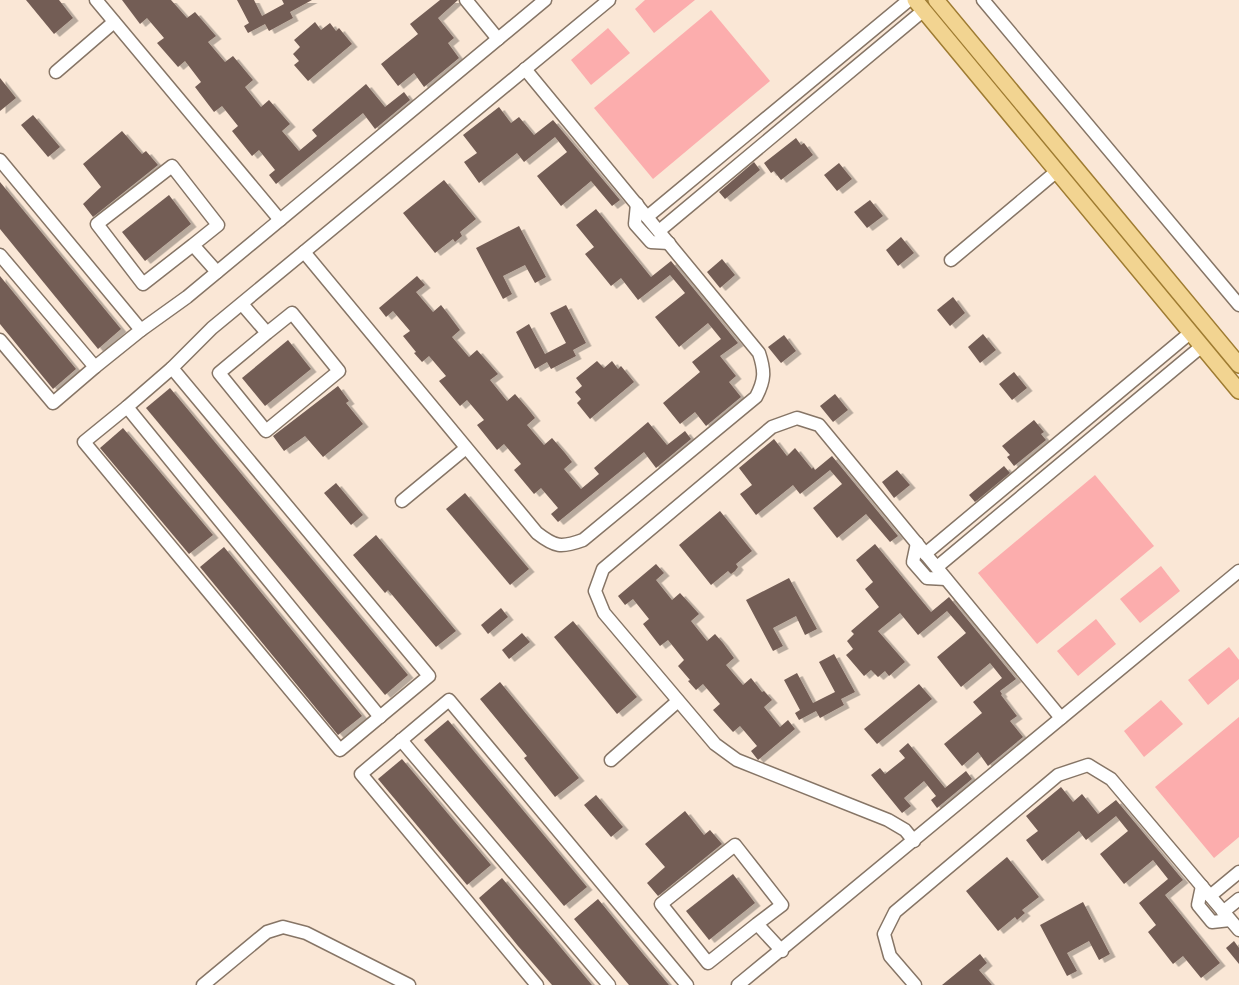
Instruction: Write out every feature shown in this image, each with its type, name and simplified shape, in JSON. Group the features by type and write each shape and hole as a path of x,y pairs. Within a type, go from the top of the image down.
{"main road":[{"path":"936,0 1239,364"},
{"path":"919,5 1239,391"}],"street":[{"path":"96,0 280,220"},
{"path":"466,0 498,39"},
{"path":"0,340 53,403 141,330 187,297 545,0"},
{"path":"172,368 429,676 340,750 84,442 172,368 212,328 609,0"},
{"path":"647,217 909,0"},
{"path":"984,0 1239,306"},
{"path":"659,231 919,5"},
{"path":"56,72 114,22"},
{"path":"304,252 537,533 550,543 567,546 583,540 756,397 762,384 764,368 759,353 525,69"},
{"path":"0,160 141,330"},
{"path":"172,166 218,225 193,245 144,284 97,224 172,166"},
{"path":"951,260 1057,171"},
{"path":"637,204 635,224 651,242 669,243"},
{"path":"193,245 217,272"},
{"path":"0,255 95,367"},
{"path":"242,304 267,333"},
{"path":"292,313 339,371 266,431 219,373 267,333 292,313"},
{"path":"925,554 1190,333"},
{"path":"937,568 1202,346"},
{"path":"127,407 380,717"},
{"path":"914,841 905,830 888,820 737,760 715,744 604,613 596,591 603,569 772,427 797,418 819,425 1061,718"},
{"path":"1057,444 1068,458"},
{"path":"402,501 466,448"},
{"path":"917,543 913,562 927,578 946,579"},
{"path":"738,985 782,951 1239,571"},
{"path":"537,985 361,774 449,700 687,985"},
{"path":"611,760 678,701"},
{"path":"401,740 608,985"},
{"path":"915,985 890,956 884,934 895,912 1058,775 1088,765 1111,779 1206,891"},
{"path":"736,845 782,905 757,924 708,963 661,904 736,845"},
{"path":"1239,872 1206,891 1198,905 1212,922 1227,916 1239,899"},
{"path":"1227,916 1239,930"},
{"path":"757,924 782,951"},
{"path":"203,985 267,932 283,927 306,932 410,985"}],"shaded area":[{"path":"645,0 695,0 654,33 635,9"},
{"path":"711,10 770,81 653,179 594,108"},
{"path":"608,28 630,53 591,85 571,60"},
{"path":"1095,475 1154,546 1037,644 978,573"},
{"path":"1161,566 1180,591 1140,623 1120,599"},
{"path":"1096,619 1116,644 1078,676 1057,651"},
{"path":"1229,647 1239,660 1239,679 1208,705 1188,680"},
{"path":"1161,700 1183,724 1144,757 1124,731"},
{"path":"1239,717 1239,837 1214,858 1155,787"}],"building":[{"path":"26,0 59,0 73,18 54,34"},
{"path":"122,0 171,0 187,18 195,12 216,36 208,42 225,62 233,56 253,80 245,87 261,107 269,100 290,124 282,131 299,151 317,136 312,130 366,84 385,107 404,92 410,100 375,129 363,113 276,184 269,175 275,170 259,150 252,156 232,131 238,126 222,106 214,112 195,87 201,82 185,61 178,67 157,43 164,38 147,18 140,24"},
{"path":"237,0 254,0 262,16 284,4 282,0 312,0 290,12 293,18 269,31 265,24 248,33 244,26 249,23"},
{"path":"440,0 458,0 438,18 454,38 448,43 459,58 424,87 414,73 398,86 381,64 418,34 410,24"},
{"path":"315,22 321,30 330,23 336,31 339,28 352,44 308,81 294,65 299,61 293,54 300,47 294,40"},
{"path":"0,78 16,98 0,111"},
{"path":"499,107 511,123 519,117 534,135 553,120 620,200 612,206 591,181 561,206 537,176 567,152 555,137 524,162 517,153 479,183 464,162 477,153 463,135"},
{"path":"33,115 60,147 48,157 21,125"},
{"path":"122,131 142,154 146,151 158,165 93,217 83,204 101,187 83,164"},
{"path":"796,138 801,145 804,143 813,155 781,180 774,171 771,173 764,163"},
{"path":"754,162 760,170 725,199 719,192"},
{"path":"839,163 852,179 837,191 824,175"},
{"path":"444,180 476,219 460,232 462,236 455,242 453,239 435,253 403,213"},
{"path":"0,182 121,329 98,349 0,229"},
{"path":"169,195 191,224 145,261 122,232"},
{"path":"870,200 883,216 867,228 854,212"},
{"path":"596,209 651,277 671,261 738,343 720,356 736,376 729,382 741,397 706,426 695,412 680,424 663,403 700,372 692,362 721,339 708,323 679,347 655,317 685,293 670,275 638,300 621,278 611,286 585,254 594,247 576,225"},
{"path":"519,226 546,277 535,283 525,265 503,276 512,294 503,299 476,248"},
{"path":"901,237 914,253 898,266 886,250"},
{"path":"722,259 735,275 720,288 707,272"},
{"path":"0,276 76,369 53,389 0,324"},
{"path":"417,276 425,285 416,292 433,312 441,305 460,330 452,337 469,357 477,350 498,374 490,380 507,401 515,394 528,409 535,418 527,425 544,445 552,438 565,453 572,462 564,469 581,489 599,474 594,468 648,422 667,445 685,431 691,439 656,468 644,452 558,522 551,514 558,508 541,488 534,494 514,470 521,464 504,444 497,450 477,425 484,420 467,400 460,406 439,381 446,376 429,356 422,362 414,353 416,352 403,336 410,331 393,311 386,317 379,308"},
{"path":"953,297 965,313 950,326 937,310"},
{"path":"566,305 586,343 573,350 576,356 551,369 547,362 535,369 516,332 529,324 545,354 566,343 550,313"},
{"path":"983,334 996,350 980,363 968,347"},
{"path":"784,335 796,351 781,363 768,347"},
{"path":"288,340 311,369 265,406 242,378"},
{"path":"597,361 604,368 612,361 618,369 621,366 634,382 590,419 577,403 581,399 575,392 582,386 576,378"},
{"path":"1014,372 1027,388 1012,400 999,384"},
{"path":"338,386 349,401 346,403 363,424 323,457 305,436 284,451 273,436"},
{"path":"170,388 408,675 385,695 146,408"},
{"path":"835,394 848,410 833,422 820,406"},
{"path":"1034,420 1044,432 1041,434 1046,440 1014,466 1007,457 1010,455 1002,446"},
{"path":"123,428 213,535 189,554 100,448"},
{"path":"774,439 787,456 795,448 812,469 813,467 815,470 832,456 898,536 890,542 866,514 837,538 813,508 842,484 830,470 800,494 793,485 756,515 740,494 752,485 739,468"},
{"path":"1004,466 1010,473 975,502 969,495"},
{"path":"897,470 910,485 894,498 882,482"},
{"path":"336,483 363,515 351,525 324,493"},
{"path":"465,493 529,569 510,585 446,509"},
{"path":"720,511 752,551 736,564 738,567 735,571 731,574 728,571 711,585 679,545"},
{"path":"376,535 456,631 436,647 388,590 385,593 353,555"},
{"path":"875,544 931,612 949,597 1016,679 1000,691 1017,716 1010,721 1023,737 988,766 978,752 962,766 944,744 982,713 973,702 1002,678 990,663 961,687 937,657 966,633 947,611 918,635 900,613 878,631 905,662 889,676 885,671 878,677 871,670 864,676 846,655 853,649 847,641 854,634 851,631 879,607 865,589 873,582 856,560"},
{"path":"224,547 362,716 338,735 200,567"},
{"path":"656,564 664,573 656,580 672,600 680,593 699,614 691,621 707,641 715,634 734,658 726,665 743,685 751,678 762,692 764,691 772,700 764,707 780,727 788,720 795,729 758,760 751,751 757,746 740,726 733,732 713,710 720,704 703,684 696,690 688,681 690,680 678,666 684,660 668,640 660,646 643,624 649,619 633,599 625,605 618,596"},
{"path":"789,578 817,629 805,635 796,616 773,628 783,646 773,651 746,600"},
{"path":"501,608 508,617 488,634 481,625"},
{"path":"573,621 637,697 617,714 554,637"},
{"path":"522,633 530,642 509,659 502,650"},
{"path":"834,654 855,692 841,699 844,705 820,718 816,711 799,720 795,713 800,710 784,680 797,673 813,703 835,692 819,662"},
{"path":"500,682 579,778 555,797 524,758 527,756 480,699"},
{"path":"919,684 932,699 877,744 864,729"},
{"path":"448,720 587,887 564,906 424,740"},
{"path":"908,743 945,788 966,771 972,779 937,808 931,800 936,796 924,781 904,798 911,806 902,813 871,775 880,768 885,774 905,758 899,751"},
{"path":"402,759 491,865 467,885 378,779"},
{"path":"1061,787 1073,802 1082,794 1098,814 1116,800 1183,880 1165,895 1220,963 1201,978 1183,956 1173,964 1148,932 1156,925 1139,903 1168,879 1153,860 1124,884 1100,854 1128,831 1116,816 1086,840 1079,831 1042,861 1026,840 1038,831 1026,816"},
{"path":"596,795 623,827 611,837 584,805"},
{"path":"685,811 704,835 710,830 722,844 658,896 647,883 665,867 645,844"},
{"path":"1007,857 1039,897 1022,910 1025,913 1017,920 1015,917 998,931 966,891"},
{"path":"733,874 755,903 709,940 686,911"},
{"path":"502,878 592,985 552,985 518,946 479,898"},
{"path":"598,899 669,985 629,985 574,919"},
{"path":"1083,902 1110,954 1099,960 1089,941 1067,953 1077,971 1067,976 1040,925"},
{"path":"1234,941 1239,948 1239,964 1226,948"},
{"path":"980,954 987,963 979,970 992,985 942,985"}]}
